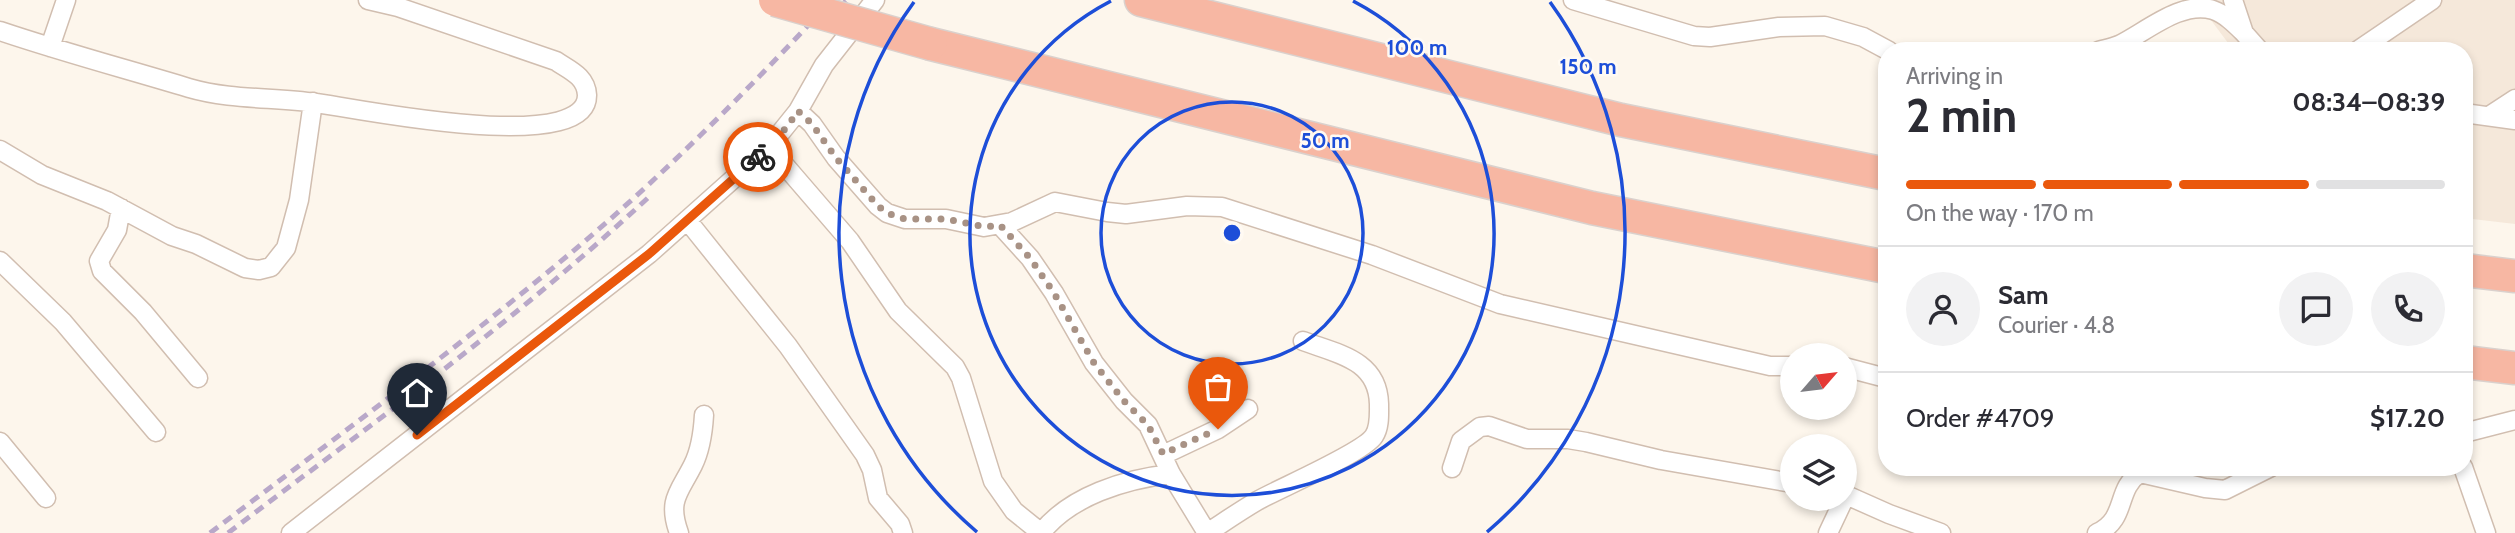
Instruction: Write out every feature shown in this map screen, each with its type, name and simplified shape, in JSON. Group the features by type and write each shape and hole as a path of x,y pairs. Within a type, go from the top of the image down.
{"highway":[{"path":"775,0 931,44 1592,208 1878,265"},
{"path":"1141,0 1621,120 1878,172"},
{"path":"2473,271 2515,276"},
{"path":"2473,363 2515,368"}],"street":[{"path":"50,47 66,0"},
{"path":"0,32 195,89 230,96 313,102 400,117 505,127 544,125 561,121 580,111 586,102 585,85 579,76 556,61 397,7 368,0"},
{"path":"291,533 649,254 769,147 798,111 824,65 875,0"},
{"path":"1573,0 1695,36 1710,37 1779,27 1825,26 1863,37 1878,45"},
{"path":"2233,0 2244,33"},
{"path":"2370,42 2432,0"},
{"path":"2124,42 2166,16 2192,9 2210,8 2252,42"},
{"path":"2489,116 2515,99"},
{"path":"0,150 42,175 121,208 172,236 196,244 245,268 258,270 271,267 286,248 299,200 313,102"},
{"path":"798,111 812,124 836,158 878,206 887,213 905,219 946,219 985,227 1000,225 1055,202 1126,214 1187,206 1222,207 1372,256 1500,304 1769,366 1780,366"},
{"path":"2473,114 2515,120"},
{"path":"769,147 850,242 898,311 955,367 961,378 993,481 1014,511 1041,533 1060,514 1100,491 1141,477 1171,474"},
{"path":"121,208 117,230 99,261 102,271 143,312 198,378"},
{"path":"687,220 788,346 864,455 872,470 878,498 900,524 903,533"},
{"path":"1000,225 1030,258 1054,293 1094,363 1124,401 1148,425 1171,474 1207,533 1256,502 1359,449 1375,435 1380,418 1374,377 1365,368 1342,355 1303,341"},
{"path":"0,261 63,323 156,432"},
{"path":"1857,370 1878,376"},
{"path":"1163,454 1218,429 1248,409"},
{"path":"679,533 673,505 698,453 704,415"},
{"path":"2473,431 2515,420"},
{"path":"1452,468 1461,441 1480,426 1489,426 1527,439 1568,439 1661,460 1780,481"},
{"path":"2,448 46,498"},
{"path":"2100,532 2117,518 2131,476"},
{"path":"2158,476 2205,488 2225,490 2253,476"},
{"path":"2466,476 2486,533"},
{"path":"1857,501 1941,533"},
{"path":"1828,533 1838,511"}],"shaded area":[{"path":"2196,0 2515,0 2515,224 2473,219 2473,42 2227,42"}],"railway":[{"path":"210,533 434,363 601,227 703,133 832,0"},
{"path":"827,20 847,0"},
{"path":"228,533 497,327 651,195"}],"way so far":[{"path":"758,157 787,127 798,111 812,124 836,158 869,196 887,213 905,219 946,219 985,227 1000,225 1030,258 1054,293 1094,363 1124,401 1148,425 1163,454 1218,429"}],"route":[{"path":"417,435 649,254 758,157"}]}
